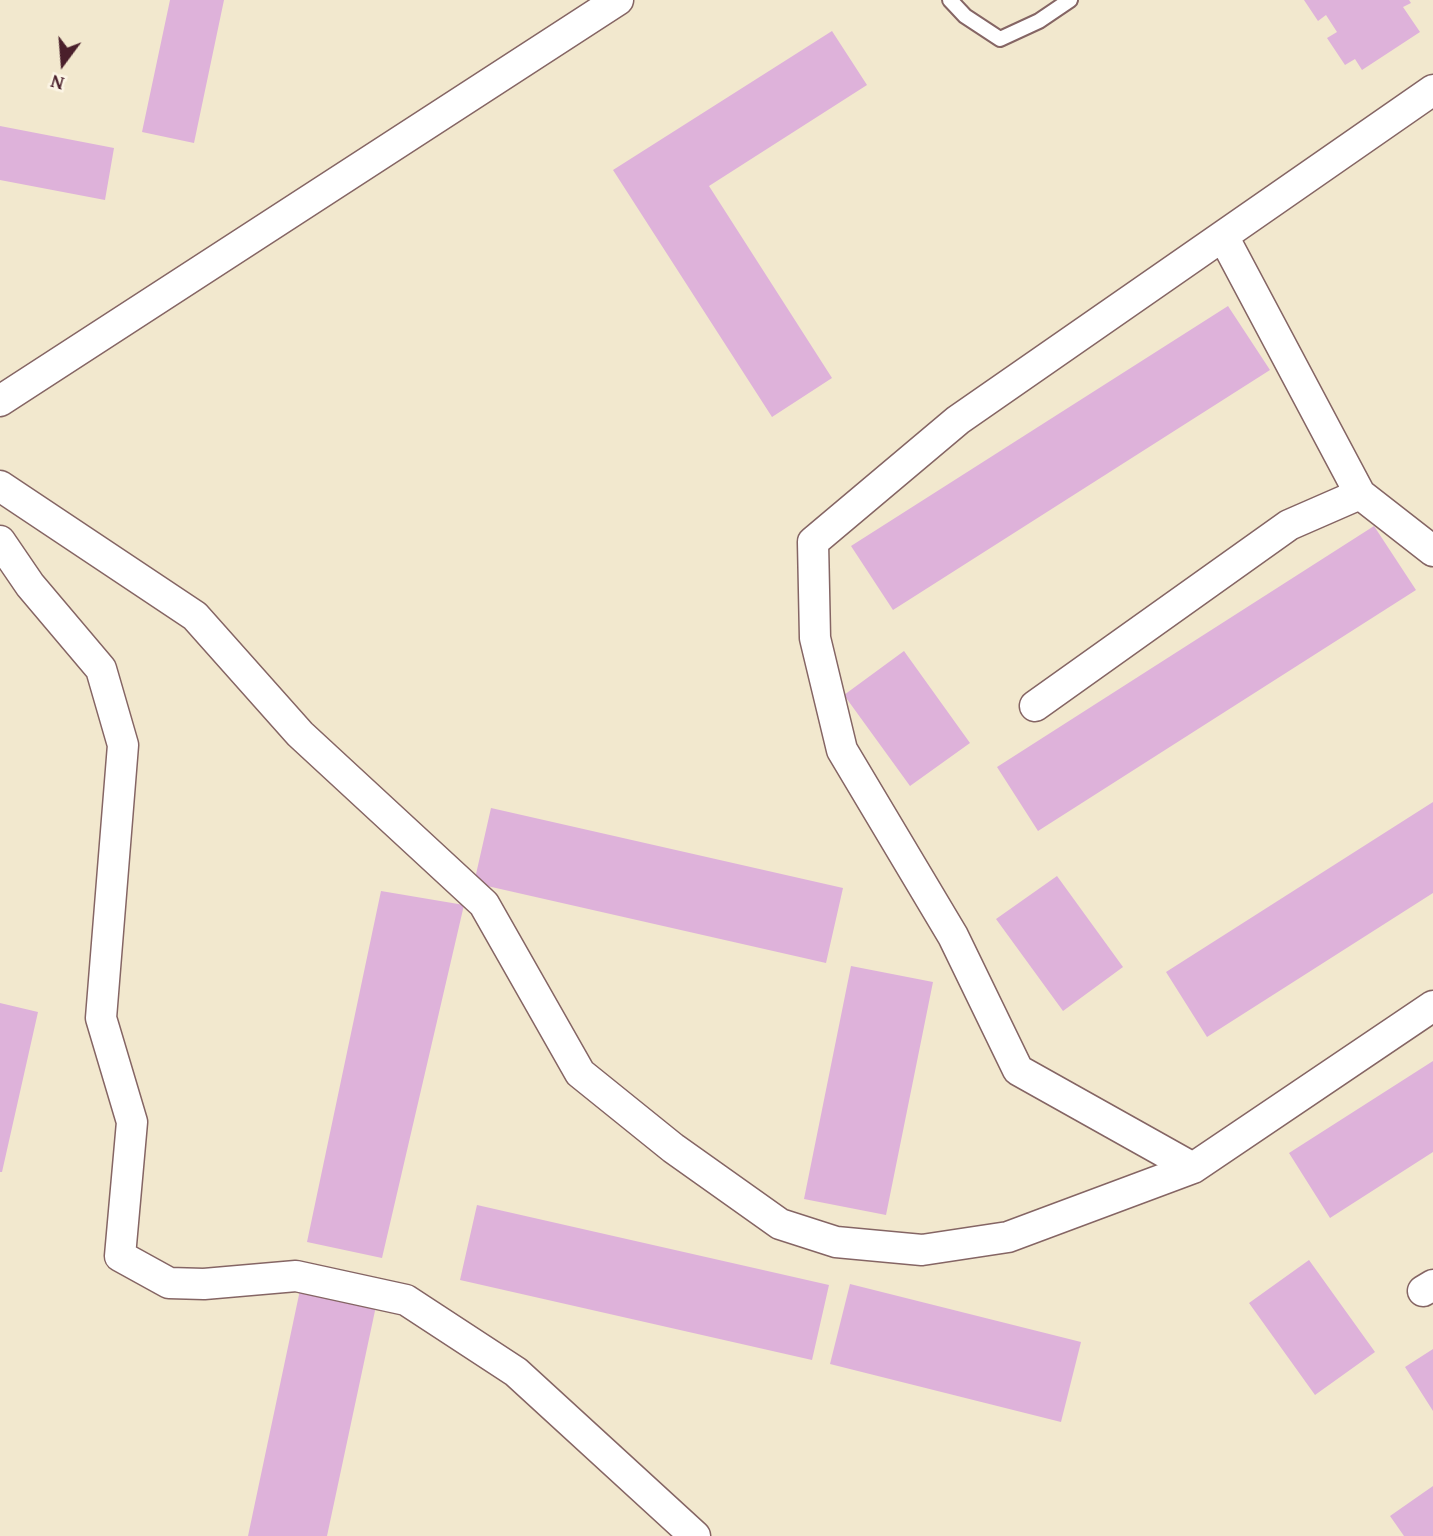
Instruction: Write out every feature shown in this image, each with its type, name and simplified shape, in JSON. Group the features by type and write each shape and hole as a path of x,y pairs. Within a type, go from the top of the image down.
{"street":[{"path":"0,401 618,0"},
{"path":"1193,1168 1018,1070 953,936 842,750 815,638 813,542 958,420 1433,90"},
{"path":"1223,236 1360,494 1433,551"},
{"path":"0,486 195,616 300,734 484,904 580,1073 673,1147 780,1224 836,1242 922,1250 1008,1237 1193,1168 1433,1006"},
{"path":"1035,706 1289,525 1360,494"},
{"path":"0,541 30,585 101,669 123,745 101,1018 132,1122 120,1256 169,1283 204,1284 296,1276 406,1300 516,1372 695,1536"}],"lane":[{"path":"950,0 965,16 1000,39 1039,21 1070,0"}],"building":[{"path":"170,0 224,0 194,143 142,132"},
{"path":"1304,0 1409,0 1411,3 1403,7 1420,32 1362,70 1355,59 1345,65 1327,38 1337,32 1326,15 1318,21"},
{"path":"832,31 867,85 709,186 832,378 772,417 613,170"},
{"path":"0,126 114,148 105,200 0,180"},
{"path":"1228,306 1270,370 893,610 851,546"},
{"path":"1374,526 1416,590 1038,831 997,767"},
{"path":"904,651 970,743 910,786 844,695"},
{"path":"1433,802 1433,893 1207,1037 1166,972"},
{"path":"491,808 843,888 826,963 474,883"},
{"path":"1057,876 1123,967 1063,1011 996,919"},
{"path":"381,891 464,905 382,1258 307,1242"},
{"path":"851,966 933,982 886,1215 804,1199"},
{"path":"0,1003 38,1012 2,1172 0,1172"},
{"path":"1433,1061 1433,1152 1330,1218 1289,1153"},
{"path":"477,1205 829,1285 812,1360 460,1280"},
{"path":"1309,1260 1375,1352 1315,1395 1249,1303"},
{"path":"850,1284 1081,1342 1061,1422 830,1364"},
{"path":"300,1290 376,1306 327,1536 248,1536"},
{"path":"1433,1349 1433,1411 1405,1367"},
{"path":"1433,1486 1433,1536 1404,1536 1390,1516"}]}
